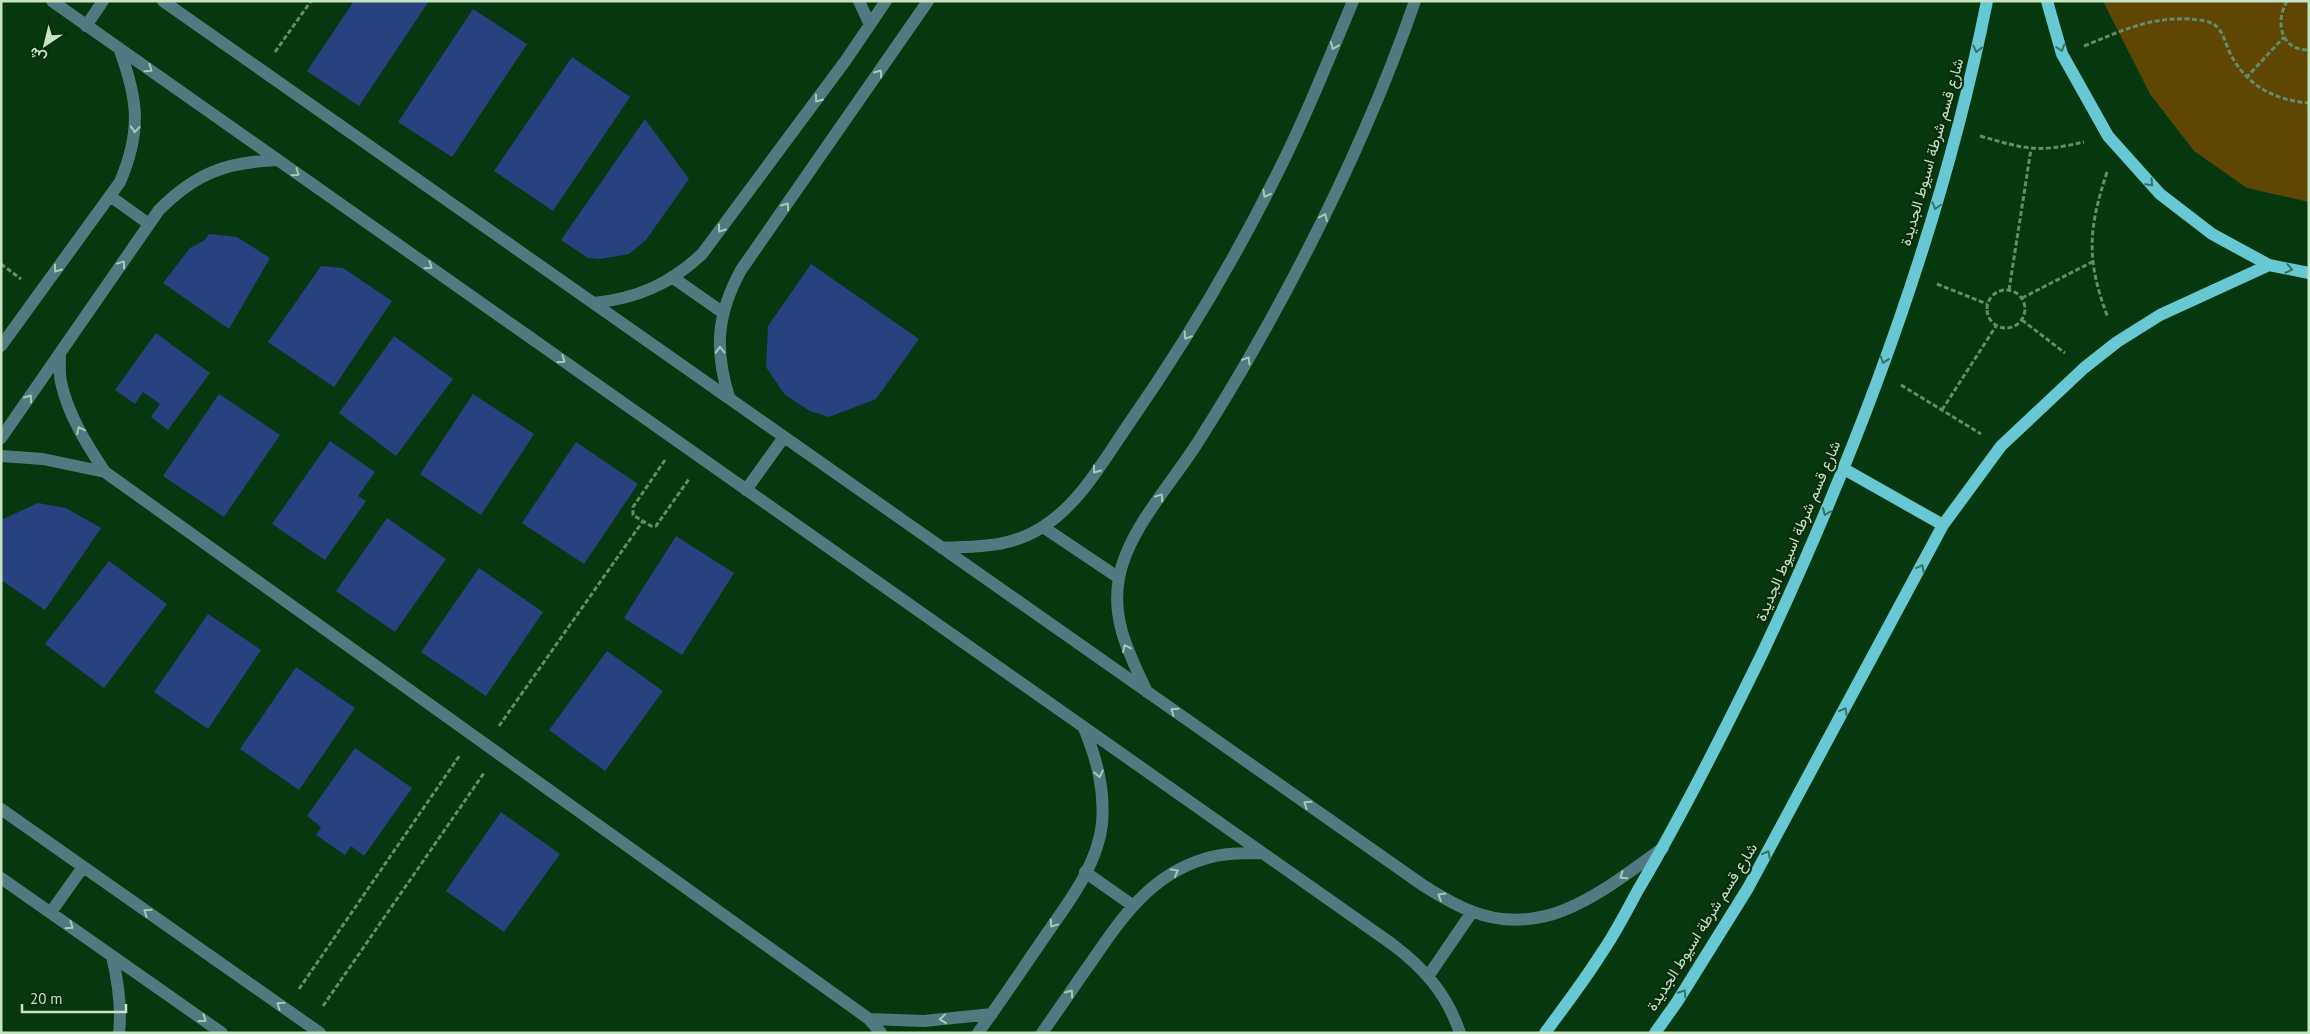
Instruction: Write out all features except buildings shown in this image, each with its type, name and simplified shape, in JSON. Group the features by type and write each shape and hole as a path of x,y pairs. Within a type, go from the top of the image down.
{"main road":[{"name":"شارع قسم شرطة اسيوط الجديدة","path":"1545,1033 1602,954 1663,848 1752,674 1802,570 1844,469 1914,275 1957,129 1977,51 1987,1"},
{"path":"2047,1 2062,54 2112,141 2160,194 2212,234 2269,265 2309,273"},
{"name":"شارع قسم شرطة اسيوط الجديدة","path":"1655,1033 1677,1002 1748,888 1944,525 2001,446 2084,368 2117,342 2160,315 2269,265"},
{"path":"1844,469 1944,525"}],"street":[{"path":"52,1 1398,949 1429,976 1443,995 1460,1033"},
{"path":"86,26 103,1"},
{"path":"163,1 1424,886 1472,912 1498,918 1525,920 1552,915 1577,906 1663,848"},
{"path":"859,1 870,25"},
{"path":"594,304 621,300 646,292 687,268 715,238 846,60 886,1"},
{"path":"729,397 719,354 722,312 730,289 741,270 928,1"},
{"path":"942,548 998,545 1021,539 1044,527 1061,514 1077,496 1140,408 1194,326 1275,178 1321,79 1353,1"},
{"path":"1147,692 1122,638 1118,618 1119,578 1134,537 1199,441 1258,342 1313,240 1362,135 1415,1"},
{"path":"1,346 120,182 129,161 136,116 134,93 119,48"},
{"path":"1,438 159,210 177,192 200,177 224,166 251,161 278,160"},
{"path":"110,196 149,224"},
{"path":"672,277 722,312"},
{"path":"60,355 60,381 70,411 85,442 104,472 869,1019 881,1033"},
{"path":"746,490 784,437"},
{"path":"1,456 43,459 104,472"},
{"path":"1044,527 1119,578"},
{"path":"978,1033 1070,898 1095,851 1101,826 1103,801 1100,776 1084,728"},
{"path":"1,809 320,1033"},
{"path":"1042,1033 1132,904 1154,884 1178,870 1204,859 1232,853 1261,853"},
{"path":"51,912 83,866"},
{"path":"1085,872 1132,904"},
{"path":"1,878 222,1033"},
{"path":"1429,976 1472,912"},
{"path":"112,956 118,980 120,1005 119,1033"},
{"path":"869,1019 924,1021 992,1014"}],"path":[{"path":"262,71 311,1"},
{"path":"2287,1 2281,11 2280,24 2284,36 2293,46 2309,50"},
{"path":"2062,54 2138,24 2158,20 2204,20 2215,25 2223,34 2234,62 2246,78 2266,93 2288,101 2309,103"},
{"path":"2246,78 2284,36"},
{"path":"1957,129 2031,149 2057,148 2112,141 2093,218 2092,262 2100,298 2117,342"},
{"path":"2009,290 2031,149"},
{"path":"2022,298 2092,262"},
{"path":"1914,275 1987,304"},
{"path":"2009,290 2022,298 2025,313 2022,320 2015,327 2005,329 1996,326 1990,320 1987,304 2000,291 2009,290"},
{"path":"2022,320 2084,368"},
{"path":"1942,410 1996,326"},
{"path":"1880,372 2001,446"},
{"path":"678,442 632,509 634,515 650,526 656,526 704,459"},
{"path":"486,745 643,521"},
{"path":"286,1008 473,736"},
{"path":"309,1025 498,753"}],"shaded area":[{"path":"2103,1 2309,1 2309,202 2247,188 2194,151 2150,94"}]}
